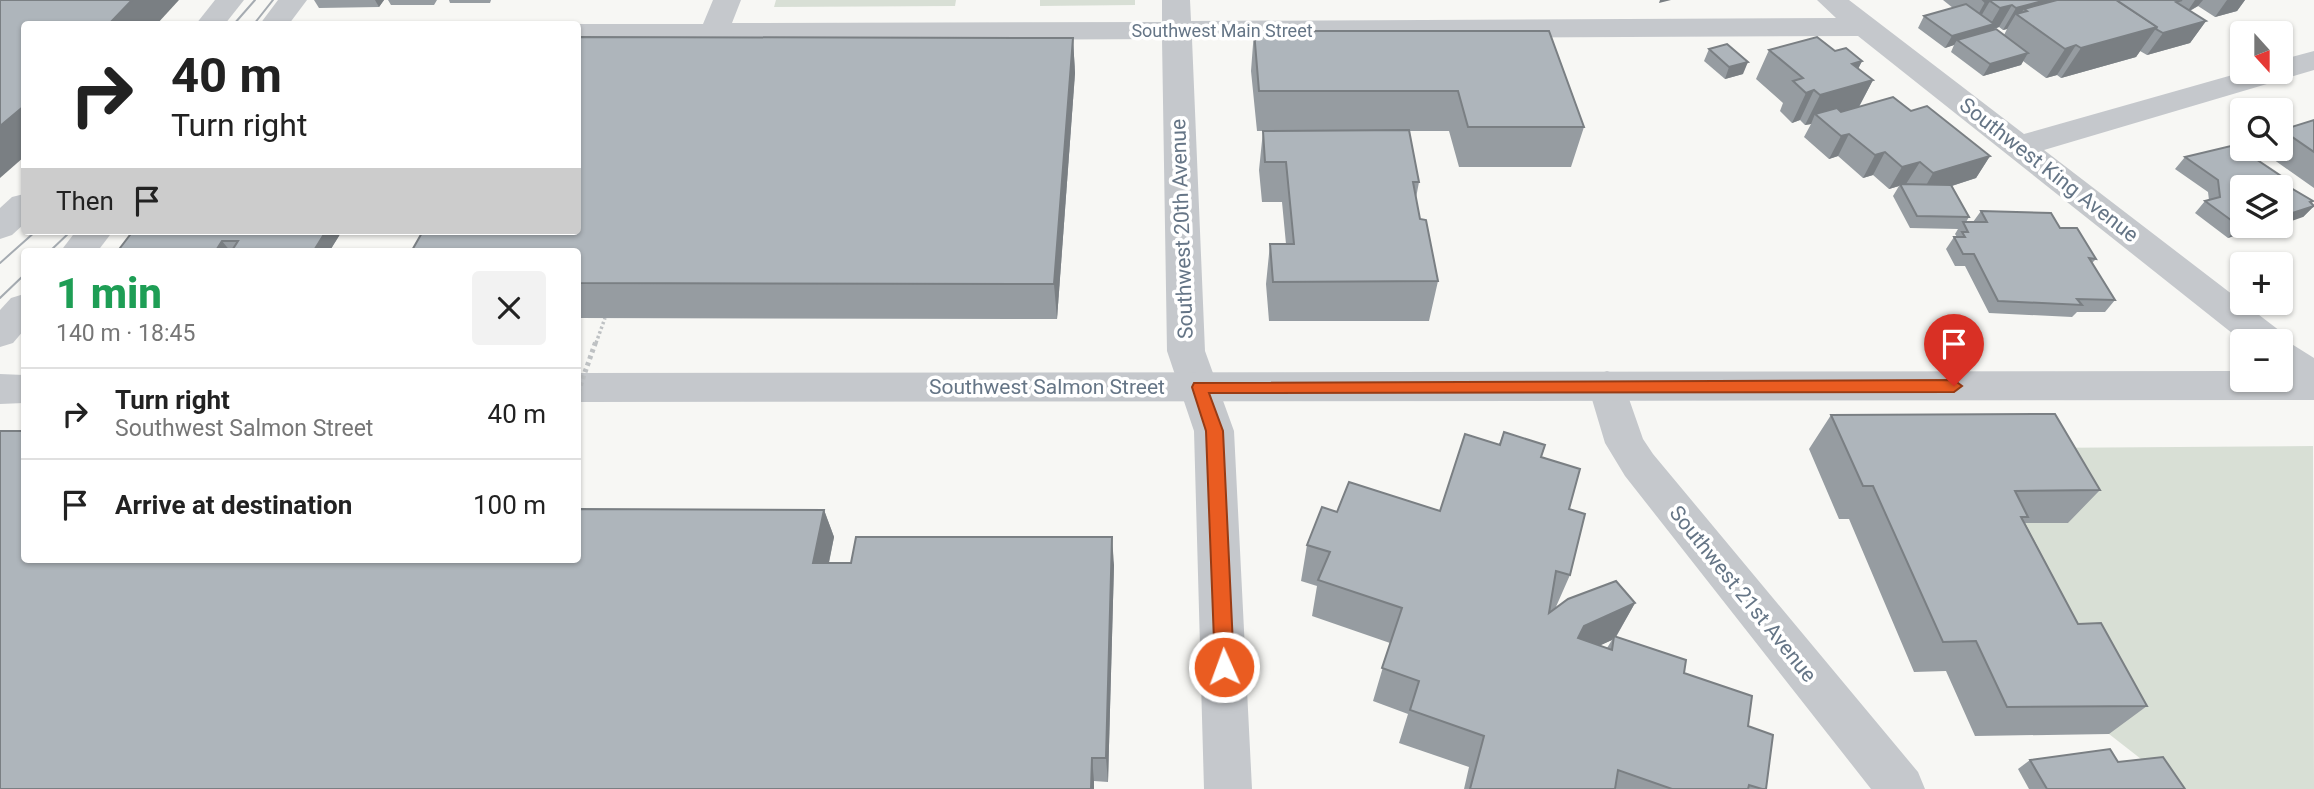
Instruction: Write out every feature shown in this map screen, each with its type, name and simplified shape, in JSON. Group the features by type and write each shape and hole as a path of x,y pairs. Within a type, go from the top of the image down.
{"street":[{"path":"212,21 230,0"},
{"path":"276,21 293,0"},
{"path":"715,33 727,0"},
{"name":"Southwest King Avenue","path":"1831,0 2252,329"},
{"name":"Southwest Main Street","path":"581,33 715,33 1177,15 1866,27"},
{"name":"Southwest 20th Avenue","path":"1177,15 1186,351 1214,431 1228,789"},
{"path":"2293,67 2314,61"},
{"path":"2020,146 2234,84"},
{"path":"0,227 21,208"},
{"path":"81,248 92,235"},
{"path":"0,333 21,310"},
{"path":"2293,362 2314,379"},
{"name":"Southwest Salmon Street","path":"581,390 2314,385"},
{"name":"Southwest 21st Avenue","path":"1607,386 1625,443 1634,459 1901,789"},
{"path":"0,389 21,389"}],"path":[{"path":"581,382 605,318"}],"shaded area":[{"path":"776,0 956,0 955,6 774,7"},
{"path":"1040,0 1135,0 1135,5 1040,6"},
{"path":"2313,446 2314,789 2165,789 2150,766 2109,734 2067,654 1986,524 2026,448"}],"building":[{"path":"0,0 132,0 112,21 21,21 21,108 0,126"},
{"path":"1983,0 2046,0 2016,8 2012,5 2000,8"},
{"path":"2057,0 2116,0 2157,27 2081,48 2076,45 2065,49 2016,14 2027,11 2024,9"},
{"path":"2118,0 2182,0 2176,2 2206,21 2163,33"},
{"path":"1966,4 1994,24 1952,36 1924,16"},
{"path":"1996,29 2028,53 1990,64 1957,40"},
{"path":"1254,31 1549,31 1584,127 1468,127 1458,91 1259,91"},
{"path":"581,37 1073,38 1054,284 581,283 581,248 413,248 421,235 581,235"},
{"path":"1817,37 1835,51 1846,48 1862,61 1852,64 1873,80 1820,95 1814,90 1806,93 1793,81 1803,78 1769,50"},
{"path":"1727,44 1748,62 1729,67 1709,49"},
{"path":"1893,97 1911,111 1927,106 1990,156 1933,173 1920,162 1902,167 1885,152 1875,155 1849,134 1841,136 1815,114 1837,108 1841,112"},
{"path":"2314,120 2314,152 2293,138 2293,127"},
{"path":"1409,130 1419,182 1413,182 1420,219 1426,220 1438,281 1273,282 1270,244 1294,244 1286,162 1265,162 1263,131"},
{"path":"2230,146 2230,161 2259,161 2280,175 2230,175 2230,219 2205,201 2220,197 2218,180 2185,157"},
{"path":"1900,184 1951,185 1969,217 1917,216"},
{"path":"2293,189 2313,201 2310,202 2314,206 2293,213"},
{"path":"1981,211 2051,213 2060,228 2077,228 2096,259 2089,258 2115,300 2077,299 2082,305 1998,301 1974,254 1963,254 1954,237 1965,237 1962,232 1968,232 1963,222 1987,222"},
{"path":"130,235 324,235 315,248 234,248 238,241 222,241 218,248 120,248"},
{"path":"2055,414 2100,490 2015,491 2028,517 2021,517 2078,624 2101,623 2147,706 2007,707 1976,641 1943,642 1873,486 1863,486 1831,415"},
{"path":"0,431 21,431 21,563 581,563 581,509 824,510 813,563 851,563 856,537 1112,537 1106,758 1092,758 1091,789 0,789"},
{"path":"1504,432 1545,445 1541,457 1580,469 1569,509 1585,514 1570,575 1556,571 1549,613 1568,599 1616,581 1635,603 1584,626 1578,638 1612,650 1614,636 1686,660 1684,673 1752,696 1748,726 1773,735 1766,789 1749,785 1748,789 1672,789 1618,770 1615,789 1470,789 1484,736 1410,710 1419,681 1382,668 1402,608 1318,580 1330,552 1307,545 1322,507 1337,512 1349,482 1440,511 1465,434 1500,445"},
{"path":"2110,749 2118,762 2163,757 2185,789 2047,789 2030,760"}],"tram line":[{"path":"237,21 255,0"},
{"path":"256,21 273,0"},
{"path":"0,263 32,235"},
{"path":"53,248 67,235"},
{"path":"0,298 21,278"}],"route":[{"path":"1224,667 1214,431 1199,387 1954,386"}]}
